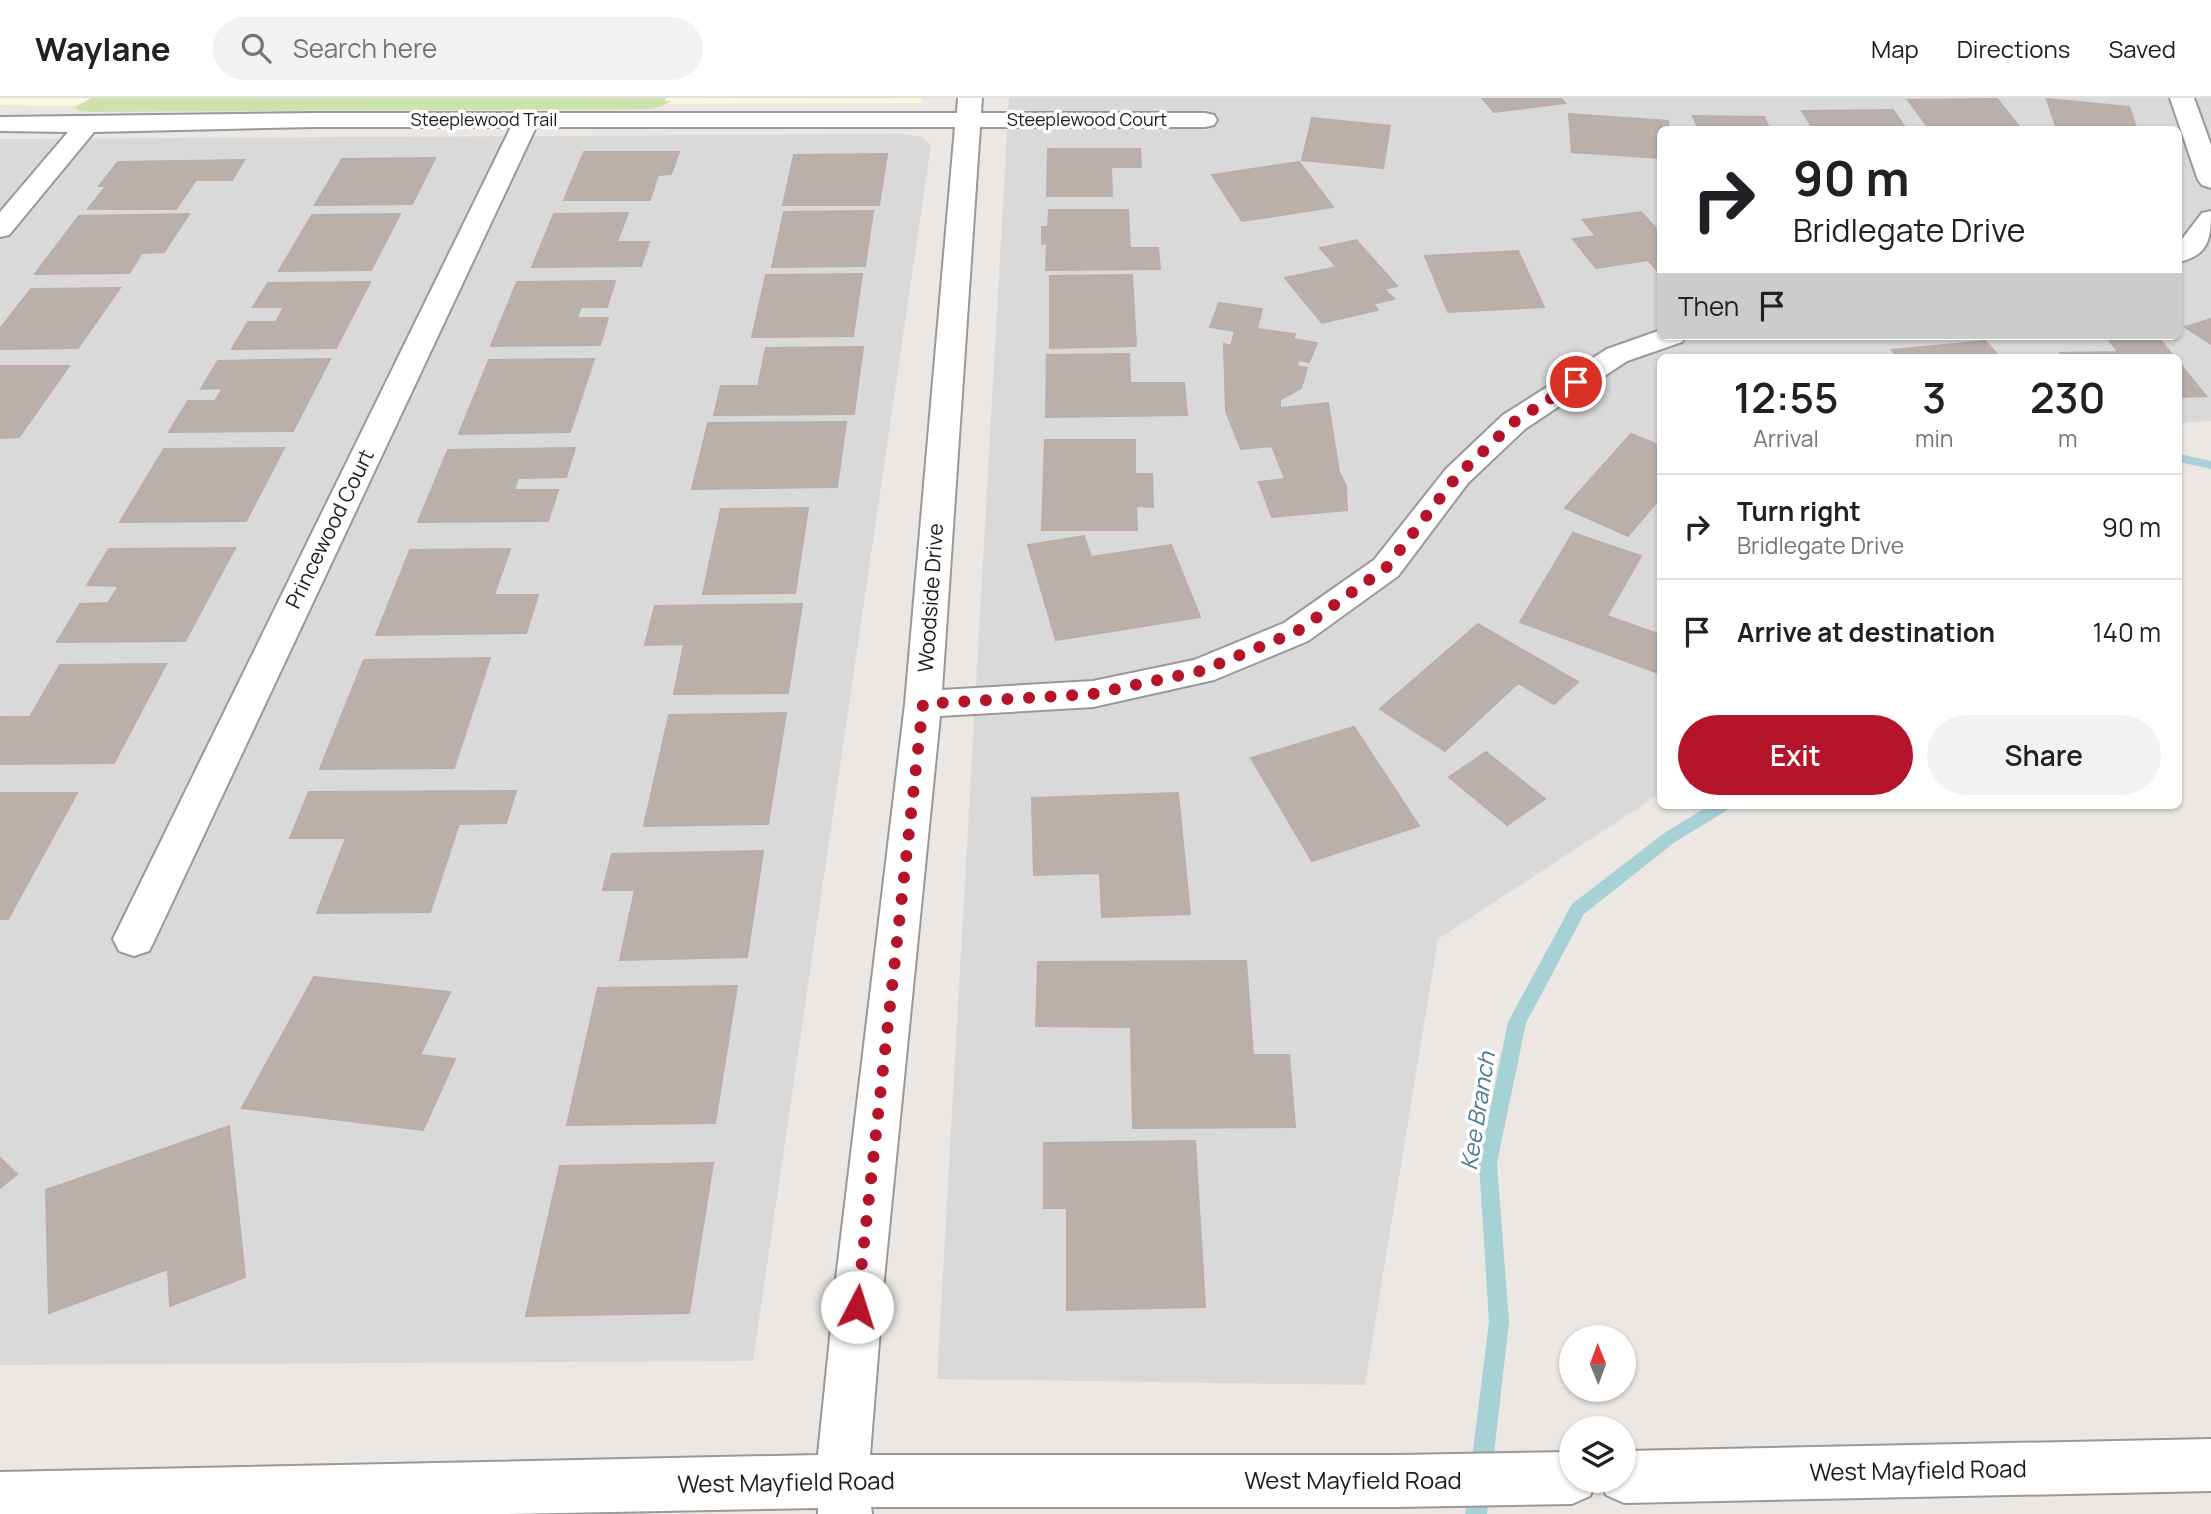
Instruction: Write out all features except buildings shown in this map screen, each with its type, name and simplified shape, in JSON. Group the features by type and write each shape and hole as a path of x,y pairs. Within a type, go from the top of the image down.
{"street":[{"path":"2182,98 2211,180"},
{"path":"5,124 39,103"},
{"name":"Steeplewood Trail","path":"5,124 527,120 708,108 969,109"},
{"name":"Steeplewood Court","path":"969,109 1205,120"},
{"name":"Woodside Drive","path":"843,1497 861,1265 923,704 969,109"},
{"name":"Princewood Court","path":"134,939 527,120"},
{"path":"0,229 87,125"},
{"path":"2182,252 2190,248 2211,219"},
{"path":"923,704 1093,694 1201,671 1296,632 1386,568 1457,476 1514,422 1617,355 1660,340"},
{"name":"West Mayfield Road","path":"1636,1477 2211,1465"},
{"name":"West Mayfield Road","path":"0,1498 172,1504 843,1497 1559,1478"}],"shaded area":[{"path":"0,98 922,98 922,103 93,106 0,105"},
{"path":"1009,98 2211,98 2211,421 2182,423 2182,354 1657,354 1657,796 1438,939 1365,1385 937,1379"},
{"path":"903,134 923,137 931,145 753,1361 0,1365 0,139"}],"green space":[{"path":"91,98 666,98 665,101 672,101 648,109 89,112 79,111 75,107"}],"waterway":[{"name":"Kee Branch","path":"2182,459 2211,465"},
{"name":"Kee Branch","path":"1476,1514 1499,1322 1488,1163 1517,1022 1578,909 1669,838 1716,809"}],"route":[{"path":"857,1307 923,704 1093,694 1201,671 1296,632 1386,568 1457,476 1514,422 1576,382"}]}
